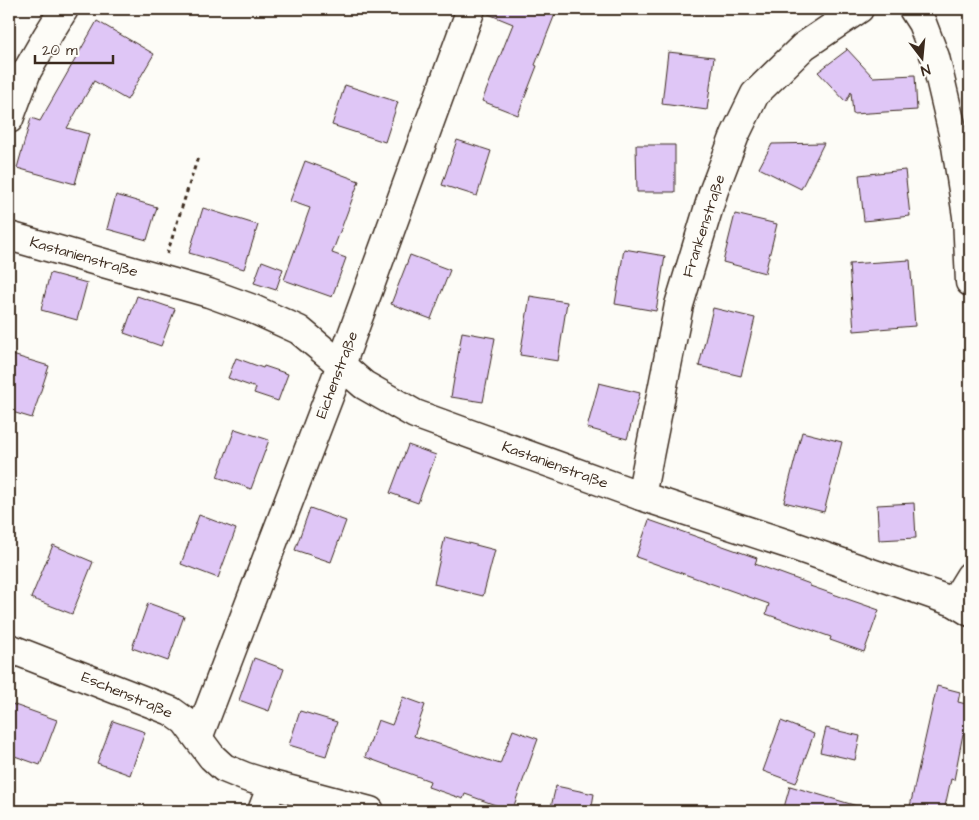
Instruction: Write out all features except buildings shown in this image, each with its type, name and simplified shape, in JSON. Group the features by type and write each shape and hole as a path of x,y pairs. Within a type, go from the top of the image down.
{"street":[{"path":"9,119 27,71 64,9"},
{"name":"Eichenstraße","path":"198,738 341,365 470,9"},
{"name":"Frankenstraße","path":"641,496 679,305 714,190 735,135 755,94 804,46 859,9"},
{"path":"914,9 922,23 935,57 956,146 967,216 970,282"},
{"name":"Kastanienstraße","path":"9,236 209,293 253,309 299,330 364,385 415,414 641,496 794,546 962,607"},
{"path":"962,607 970,576"},
{"name":"Eschenstraße","path":"9,648 171,711 185,721 212,756 224,768 272,785 370,811"},
{"path":"262,811 272,785"}],"path":[{"path":"160,279 198,157"}]}
